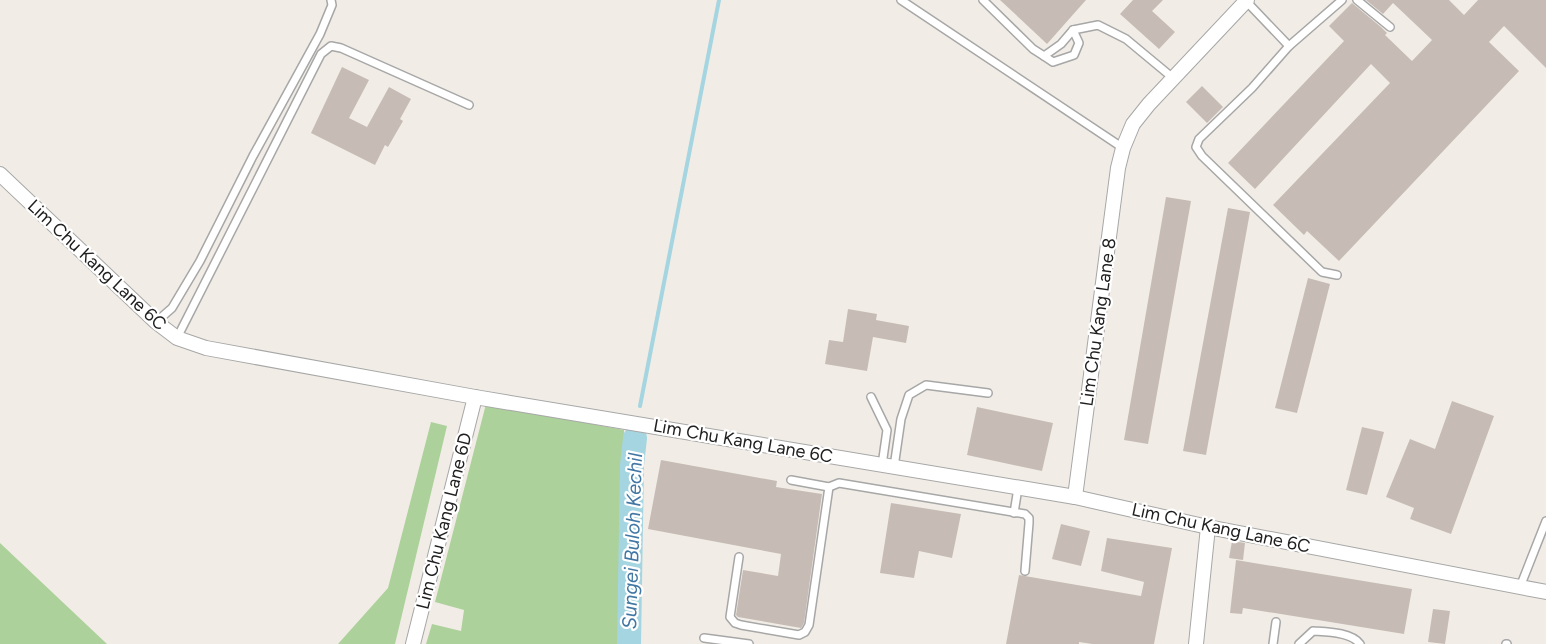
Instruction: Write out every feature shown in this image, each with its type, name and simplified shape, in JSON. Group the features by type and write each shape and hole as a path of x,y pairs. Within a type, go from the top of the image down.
{"street":[{"name":"Lim Chu Kang Lane 8","path":"1075,497 1118,168 1123,148 1133,123 1246,0"},
{"name":"Lim Chu Kang Lane 6C","path":"0,174 156,322 177,338 206,348 476,397 1075,497 1208,527 1546,592"},
{"name":"Lim Chu Kang Lane 6D","path":"413,644 476,397"},
{"path":"1196,644 1208,527"}],"lane":[{"path":"156,322 172,308 200,261 253,156 320,34 332,5 331,0"},
{"path":"901,0 1123,148"},
{"path":"983,0 1032,49 1053,62 1074,55 1079,43 1073,30"},
{"path":"1246,0 1289,46"},
{"path":"1337,275 1322,272 1202,156 1196,147 1199,139 1252,88 1289,46 1342,0"},
{"path":"1357,0 1390,27"},
{"path":"1044,56 1061,44 1073,30 1098,26 1126,39 1173,78"},
{"path":"177,338 321,54 331,46 341,48 469,105"},
{"path":"888,466 909,395 926,385 988,393"},
{"path":"871,397 887,430 888,466"},
{"path":"791,480 829,487 839,483 1025,514 1029,518 1025,571"},
{"path":"740,557 730,617 735,623 799,634 805,632 809,625 829,487"},
{"path":"1014,513 1018,488"},
{"path":"1520,587 1546,521"},
{"path":"1273,644 1276,622"},
{"path":"1299,644 1313,631 1333,632 1356,639 1360,644"},
{"path":"704,638 749,644"}],"green space":[{"path":"486,404 624,430 620,644 426,644 432,624 461,631 464,610 435,602"},
{"path":"431,422 447,426 395,644 338,644 388,588"},
{"path":"0,543 107,644 0,644"}],"building":[{"path":"1000,0 1086,0 1047,44"},
{"path":"1133,0 1163,0 1152,11 1175,32 1159,49 1120,14"},
{"path":"1366,0 1449,0 1464,15 1478,0 1546,0 1546,68 1504,26 1489,42 1519,71 1339,261 1307,231 1304,235 1273,205 1390,83 1371,64 1255,189 1228,163 1344,41 1329,26 1352,3 1381,27 1387,33 1385,35 1412,61 1432,40 1393,3 1383,14"},
{"path":"342,67 369,80 349,118 367,127 389,87 411,99 400,119 403,121 388,147 385,145 375,165 311,133"},
{"path":"1202,86 1223,107 1207,123 1186,102"},
{"path":"1166,197 1191,201 1148,444 1124,440"},
{"path":"1228,208 1250,212 1206,455 1183,451"},
{"path":"1308,278 1330,284 1297,413 1275,408"},
{"path":"848,309 877,314 876,320 909,326 906,343 873,337 867,371 825,364 829,340 843,342"},
{"path":"1452,401 1494,416 1451,534 1410,519 1414,508 1386,497 1410,439 1435,449"},
{"path":"977,407 1053,423 1042,471 967,455"},
{"path":"1362,427 1384,432 1367,495 1346,490"},
{"path":"661,460 777,481 776,487 822,494 804,623 801,628 736,615 743,570 778,576 781,554 648,529"},
{"path":"891,503 961,514 952,558 919,551 914,578 880,573"},
{"path":"1061,524 1090,531 1081,566 1052,559"},
{"path":"1107,538 1172,548 1154,644 1079,642 1079,644 1006,644 1019,575 1141,596 1144,582 1101,571"},
{"path":"1232,541 1245,543 1243,560 1229,558"},
{"path":"1236,560 1412,589 1404,634 1243,608 1242,614 1230,613"},
{"path":"1433,609 1450,611 1445,644 1428,642"}],"waterway":[{"path":"640,406 719,0"},
{"name":"Sungei Buloh Kechil","path":"629,644 632,465 635,438"}]}
